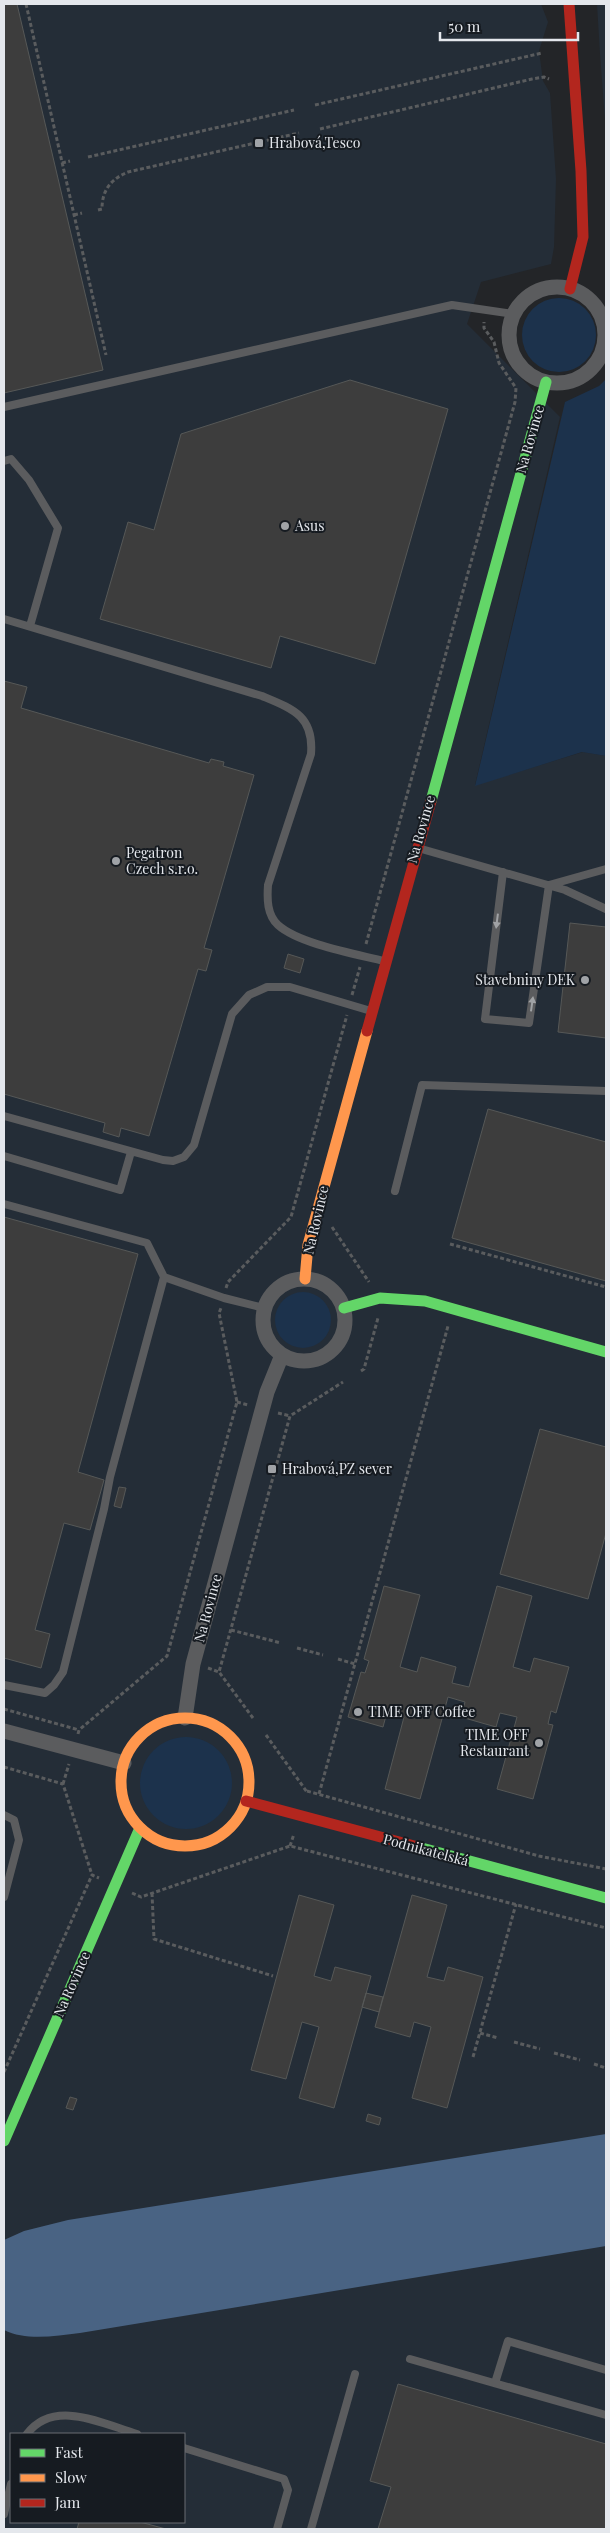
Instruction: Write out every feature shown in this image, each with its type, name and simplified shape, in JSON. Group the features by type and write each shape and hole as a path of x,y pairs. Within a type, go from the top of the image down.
{"street":[{"path":"569,4 582,171 582,237 570,289"},
{"path":"553,287 570,289 584,296 596,308 603,322 601,354 592,368 578,378 563,383 546,382 534,377 516,360 509,335 514,314 524,300 538,291 553,287"},
{"name":"Na Rovince","path":"305,1279 308,1245 384,962 546,382"},
{"path":"292,1280 318,1281 329,1287 338,1296 344,1308 344,1332 331,1352 320,1358 307,1362 294,1360 282,1355 272,1346 265,1334 264,1308 270,1296 280,1286 292,1280"},
{"path":"344,1308 380,1298 425,1301 606,1352"},
{"name":"Na Rovince","path":"185,1718 193,1664 267,1392 282,1355"},
{"path":"185,1718 200,1720 215,1726 227,1734 238,1746 248,1772 246,1801 232,1826 208,1842 190,1846 172,1845 155,1839 140,1828 129,1814 123,1798 121,1781 124,1763 137,1740 147,1731 171,1720 185,1718"},
{"path":"4,1731 124,1763"},
{"name":"Podnikatelská","path":"246,1801 606,1898"},
{"name":"Na Rovince","path":"4,2141 140,1828"}],"lane":[{"path":"4,407 452,305 514,314"},
{"path":"4,461 11,459 29,480 58,528 30,626"},
{"path":"4,619 262,696 291,708 302,717 312,739 312,754 268,885 268,906 277,925 299,938 384,962"},
{"path":"416,848 565,890 606,909"},
{"path":"549,886 606,869"},
{"path":"503,872 485,1020 529,1023 549,886"},
{"path":"4,1116 173,1162 184,1157 194,1145 232,1014 250,995 267,987 290,987 371,1011"},
{"path":"395,1191 422,1085 606,1091"},
{"path":"4,1156 120,1190 131,1152"},
{"path":"4,1204 146,1243 164,1277 224,1298 264,1308"},
{"path":"4,1685 45,1693 54,1685 63,1672 104,1509 110,1477 164,1277"},
{"path":"4,1815 14,1820 19,1840 4,1897"},
{"path":"495,2383 508,2341 606,2370"},
{"path":"410,2359 606,2415"},
{"path":"311,2529 355,2374"},
{"path":"28,2433 40,2421 62,2415 74,2416 134,2433"},
{"path":"185,2448 284,2479 288,2490 277,2529"},
{"path":"4,2514 10,2488"}],"path":[{"path":"26,4 106,355"},
{"path":"315,105 542,53"},
{"path":"320,129 532,79 544,77 549,79"},
{"path":"88,157 294,110"},
{"path":"98,210 102,209 102,200 110,184 128,172 299,133"},
{"path":"62,163 70,161"},
{"path":"74,215 82,213"},
{"path":"226,1288 228,1282 291,1217 515,402 516,388 499,363 494,342 484,328 484,322"},
{"path":"328,1226 334,1228 371,1284 372,1290"},
{"path":"450,1244 606,1287"},
{"path":"76,1739 79,1730 167,1656 237,1402 219,1313 221,1308"},
{"path":"361,1371 364,1369 378,1318 377,1312"},
{"path":"319,1794 450,1321"},
{"path":"219,1672 290,1416 343,1382"},
{"path":"237,1402 249,1405"},
{"path":"275,1412 290,1416"},
{"path":"231,1630 281,1643"},
{"path":"297,1648 323,1655"},
{"path":"167,1656 173,1658"},
{"path":"338,1660 355,1664"},
{"path":"206,1668 219,1672 253,1718"},
{"path":"4,1709 79,1730"},
{"path":"266,1735 307,1791 539,1856 606,1869"},
{"path":"4,1767 62,1784"},
{"path":"4,2072 92,1875 62,1784 68,1767"},
{"path":"306,1797 307,1791"},
{"path":"290,1846 295,1830"},
{"path":"128,1891 141,1897 290,1846 606,1928"},
{"path":"92,1875 102,1879"},
{"path":"152,1893 154,1939 273,1976"},
{"path":"473,2057 516,1904"},
{"path":"480,2033 498,2038"},
{"path":"514,2042 540,2049"},
{"path":"554,2053 580,2060"},
{"path":"594,2064 606,2068"}],"shaded area":[{"path":"4,4 541,4 548,22 539,51 543,81 550,93 556,179 554,247 551,264 481,282 467,324 560,417 475,785 583,752 606,756 606,2529 4,2529"},
{"path":"597,4 606,4 606,133 600,54"},
{"path":"559,298 573,301 585,309 593,321 596,335 593,349 585,361 573,369 559,372 545,369 533,361 525,349 522,335 525,321 533,309 545,301"},
{"path":"606,379 606,756 582,752 475,786 565,402 599,386"},
{"path":"298,1292 308,1292 323,1300 329,1309 331,1320 329,1331 323,1340 308,1348 298,1348 287,1343 280,1336 275,1325 275,1315 280,1304 287,1297"},
{"path":"186,1737 203,1741 218,1751 228,1766 232,1783 228,1800 218,1815 203,1825 186,1829 169,1825 154,1815 144,1800 140,1783 144,1766 154,1751 169,1741"},
{"path":"606,2134 606,2246 80,2333 31,2337 4,2330 4,2240 24,2231 68,2220"}],"building":[{"path":"4,4 17,4 103,370 4,393"},
{"name":"Asus","path":"350,380 448,409 375,664 280,636 271,668 100,619 128,522 154,530 181,434"},
{"name":"Pegatron Czech s.r.o.","path":"4,681 27,687 21,708 209,763 211,759 224,762 223,766 254,775 204,948 212,950 206,971 198,969 149,1136 121,1128 119,1137 103,1132 105,1123 4,1094"},
{"name":"Stavebniny DEK","path":"570,923 606,927 606,1038 558,1032"},
{"path":"288,954 304,959 300,973 284,968"},
{"path":"488,1109 606,1142 606,1281 452,1238"},
{"path":"4,1217 138,1254 78,1472 104,1480 90,1530 64,1523 35,1630 50,1634 41,1668 4,1658"},
{"path":"540,1429 606,1447 606,1533 588,1599 500,1574"},
{"path":"119,1487 126,1488 121,1508 114,1506"},
{"path":"384,1586 420,1595 400,1667 417,1672 421,1657 456,1667 452,1683 469,1687 497,1586 532,1596 513,1667 530,1672 534,1658 569,1667 556,1713 551,1711 548,1724 553,1725 533,1799 497,1789 517,1717 500,1713 496,1727 461,1717 465,1702 448,1697 420,1799 385,1789 404,1717 387,1712 383,1727 348,1717 361,1672 365,1673 369,1661 364,1659"},
{"path":"299,1895 334,1905 314,1976 331,1981 335,1967 371,1976 334,2108 299,2098 319,2027 302,2022 286,2079 251,2070"},
{"path":"412,1895 447,1905 427,1977 444,1981 448,1967 483,1977 447,2108 412,2098 431,2027 414,2022 410,2037 375,2027"},
{"path":"366,1993 383,1997 379,2012 362,2007"},
{"path":"70,2097 77,2099 73,2110 66,2108"},
{"path":"368,2114 381,2118 379,2125 366,2121"},
{"path":"398,2384 606,2444 606,2529 378,2529 391,2487 370,2481"},
{"path":"79,2523 144,2523 166,2529 77,2529"}],"traffic: fast":[{"path":"431,801 546,382"},
{"path":"344,1308 380,1298 425,1301 606,1352"},
{"path":"4,2141 140,1828"},
{"path":"418,1847 606,1898"}],"traffic: slow":[{"path":"305,1279 308,1245 367,1031"},
{"path":"185,1718 209,1723 230,1737 244,1758 249,1782 244,1806 230,1827 209,1841 185,1846 161,1841 140,1827 126,1806 121,1782 126,1758 140,1737 161,1723 185,1718"}],"traffic: jam":[{"path":"569,4 581,171 583,237 570,289"},
{"path":"367,1031 431,801"},
{"path":"246,1801 418,1847"}],"place":[{"name":"Hrabová,Tesco","path":"259,143"},
{"name":"Asus","path":"285,526"},
{"name":"Pegatron Czech s.r.o.","path":"116,861"},
{"name":"Stavebniny DEK","path":"585,980"},
{"name":"Hrabová,PZ sever","path":"272,1469"},
{"name":"TIME OFF Coffee","path":"358,1712"},
{"name":"TIME OFF Restaurant","path":"539,1743"}]}
